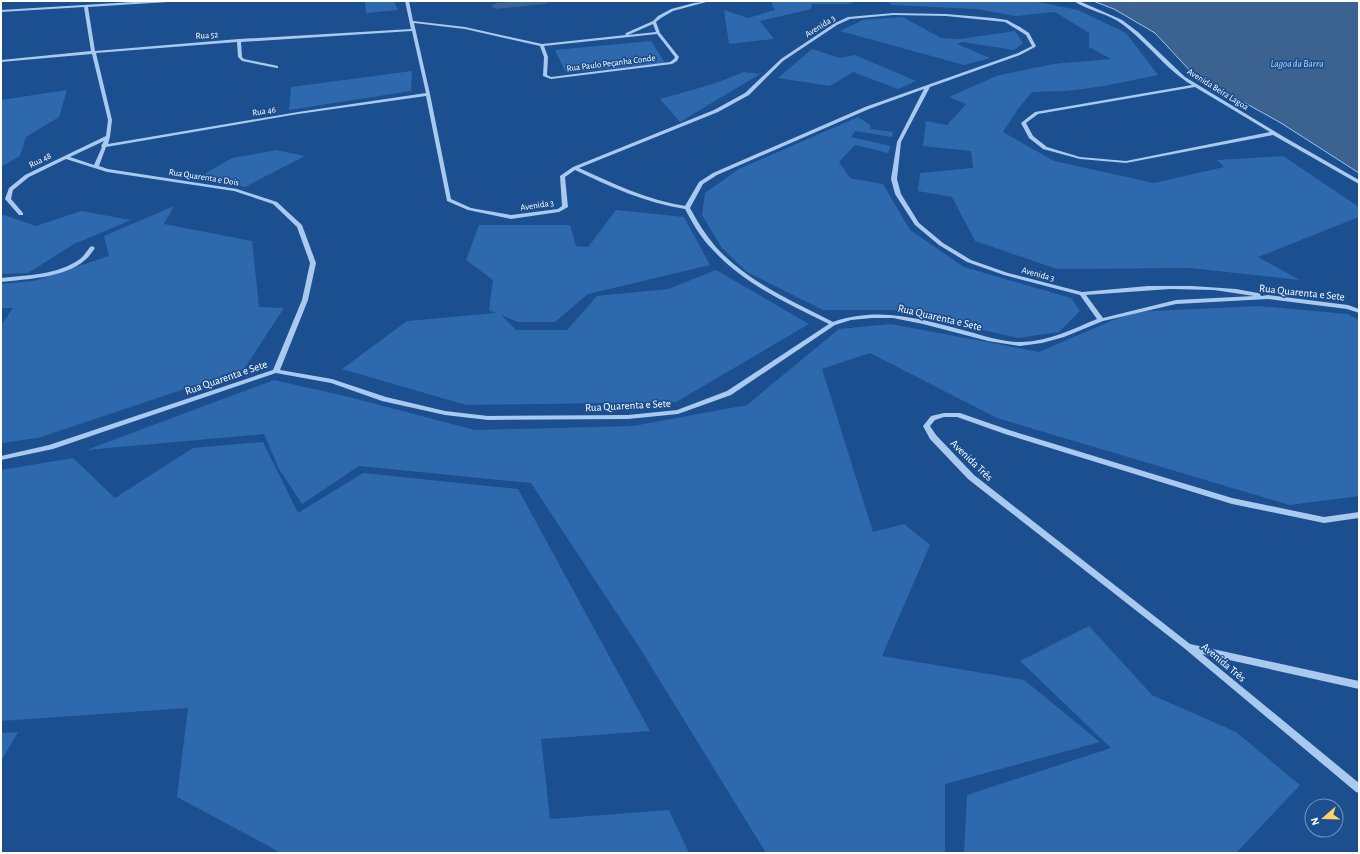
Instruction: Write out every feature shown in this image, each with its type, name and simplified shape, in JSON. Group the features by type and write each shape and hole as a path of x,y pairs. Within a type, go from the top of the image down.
{"street":[{"path":"1,11 168,1"},
{"name":"Avenida 3","path":"407,1 428,94 449,200 458,205 511,217 565,208 566,203 562,182 563,176 575,168 716,111 747,94 782,60 836,24 850,18 893,14 993,19 1006,21 1020,28 1028,34 1034,46 1019,54 928,86 899,142 894,179 898,194 917,224 941,244 969,261 1006,274 1082,294 1176,287 1223,288 1268,297"},
{"path":"618,37 654,22 659,16 669,12 708,1"},
{"name":"Avenida Beira Lagoa","path":"1076,1 1108,14 1137,32 1179,74 1195,86 1359,182"},
{"path":"86,6 93,51 110,120 108,137 96,167"},
{"path":"412,22 458,27 542,45 658,33"},
{"name":"Rua Paulo Peçanha Conde","path":"542,45 546,57 546,77 551,78 671,63 676,60 677,57 658,33 654,22"},
{"name":"Rua 52","path":"1,61 93,51 239,40 414,30"},
{"path":"239,40 240,57 243,60 277,66"},
{"path":"687,208 701,183 715,174 867,108 928,86"},
{"path":"1195,86 1037,114 1023,123 1031,137 1045,148 1080,158 1126,162 1274,133"},
{"name":"Rua 46","path":"104,146 298,113 428,94"},
{"name":"Rua 48","path":"21,214 8,199 11,189 27,176 108,137"},
{"name":"Rua Quarenta e Dois","path":"65,157 96,167 143,176 235,190 275,203 300,226 313,263 305,300 276,371"},
{"path":"575,168 634,196 672,206 687,208"},
{"path":"687,208 695,225 708,242 728,262 764,289 833,324"},
{"path":"1,280 34,276 64,269 82,260 92,248"},
{"path":"1082,294 1101,320"},
{"name":"Rua Quarenta e Sete","path":"1,458 50,447 276,371 332,381 384,399 445,414 488,418 628,417 678,412 729,393 833,324 850,318 893,316 924,322 988,339 1020,344 1040,342 1062,336 1101,320 1176,302 1268,297 1348,307 1359,311"},
{"name":"Avenida Três","path":"1359,516 1324,520 1232,501 1007,432 958,415 944,415 933,418 926,426 934,437 971,477 1187,646 1359,789"},
{"path":"1187,646 1359,685"}],"shaded area":[{"path":"365,1 394,1 398,10 366,13"},
{"path":"771,1 856,1 849,4 812,4 811,9 760,21 774,39 729,44 724,10 748,18 775,10"},
{"path":"888,1 1034,1 1078,10 1126,33 1158,75 1104,86 1067,91 1032,92 1018,109 1003,132 1054,161 1154,183 1224,167 1217,160 1283,156 1359,207 1359,217 1258,257 1300,280 1190,268 1057,269 975,241 952,197 918,191 920,173 973,168 971,151 923,146 926,121 947,125 966,104 949,97 996,76 1053,64 1111,59 1089,47 1089,33 1055,12 1015,16 977,9 892,5"},
{"path":"903,17 941,38 959,39 1015,31 1023,43 1014,50 962,42 957,44 990,58 964,65 840,31 863,20"},
{"path":"651,41 665,63 566,73 555,50"},
{"path":"812,49 840,58 855,55 916,81 898,89 853,72 830,86 778,78"},
{"path":"412,71 411,91 289,110 291,87"},
{"path":"744,72 760,74 680,122 660,99 713,84"},
{"path":"67,90 59,117 26,137 20,156 1,167 1,100"},
{"path":"858,117 870,125 870,129 893,132 892,137 855,131 851,137 891,146 888,153 855,145 839,162 850,178 883,184 910,230 964,267 1071,298 1080,311 1059,332 1018,338 895,310 823,310 747,272 722,248 702,215 705,193 739,169"},
{"path":"276,150 305,156 245,187 199,177 232,158"},
{"path":"174,206 164,224 252,241 259,307 284,308 244,369 38,438 1,443 1,325 13,308 1,308 1,284 34,281 109,256 104,236"},
{"path":"616,210 684,217 710,265 588,294 555,322 518,322 501,315 516,330 567,330 597,296 668,289 716,270 809,324 676,402 466,405 342,369 407,321 496,313 489,310 493,280 466,260 479,225 570,225 576,246 588,247"},
{"path":"81,211 131,220 74,244 28,273 1,274 1,216 4,215 36,226"},
{"path":"1258,306 1348,314 1359,320 1359,496 1290,505 997,418 870,353 822,369 873,532 904,524 930,545 882,656 1024,680 1100,742 945,784 945,853 766,853 641,650 531,483 359,466 302,504 279,469 264,434 86,450 274,380 349,397 475,430 633,426 747,405 839,329 891,324 1039,352 1132,312"},
{"path":"263,442 298,513 363,473 518,489 650,731 541,739 550,819 669,810 689,853 277,853 276,850 177,797 188,708 1,721 1,470 73,458 115,498 193,448"},
{"path":"1089,626 1152,695 1236,732 1300,785 1236,853 964,853 967,795 1111,748 1020,661"},
{"path":"18,732 1,761 1,733"}],"water":[{"name":"Lagoa da Barra","path":"1093,1 1359,1 1359,173 1281,123 1193,74 1155,33 1114,9"}],"waterway":[{"path":"496,6 545,1"}]}
